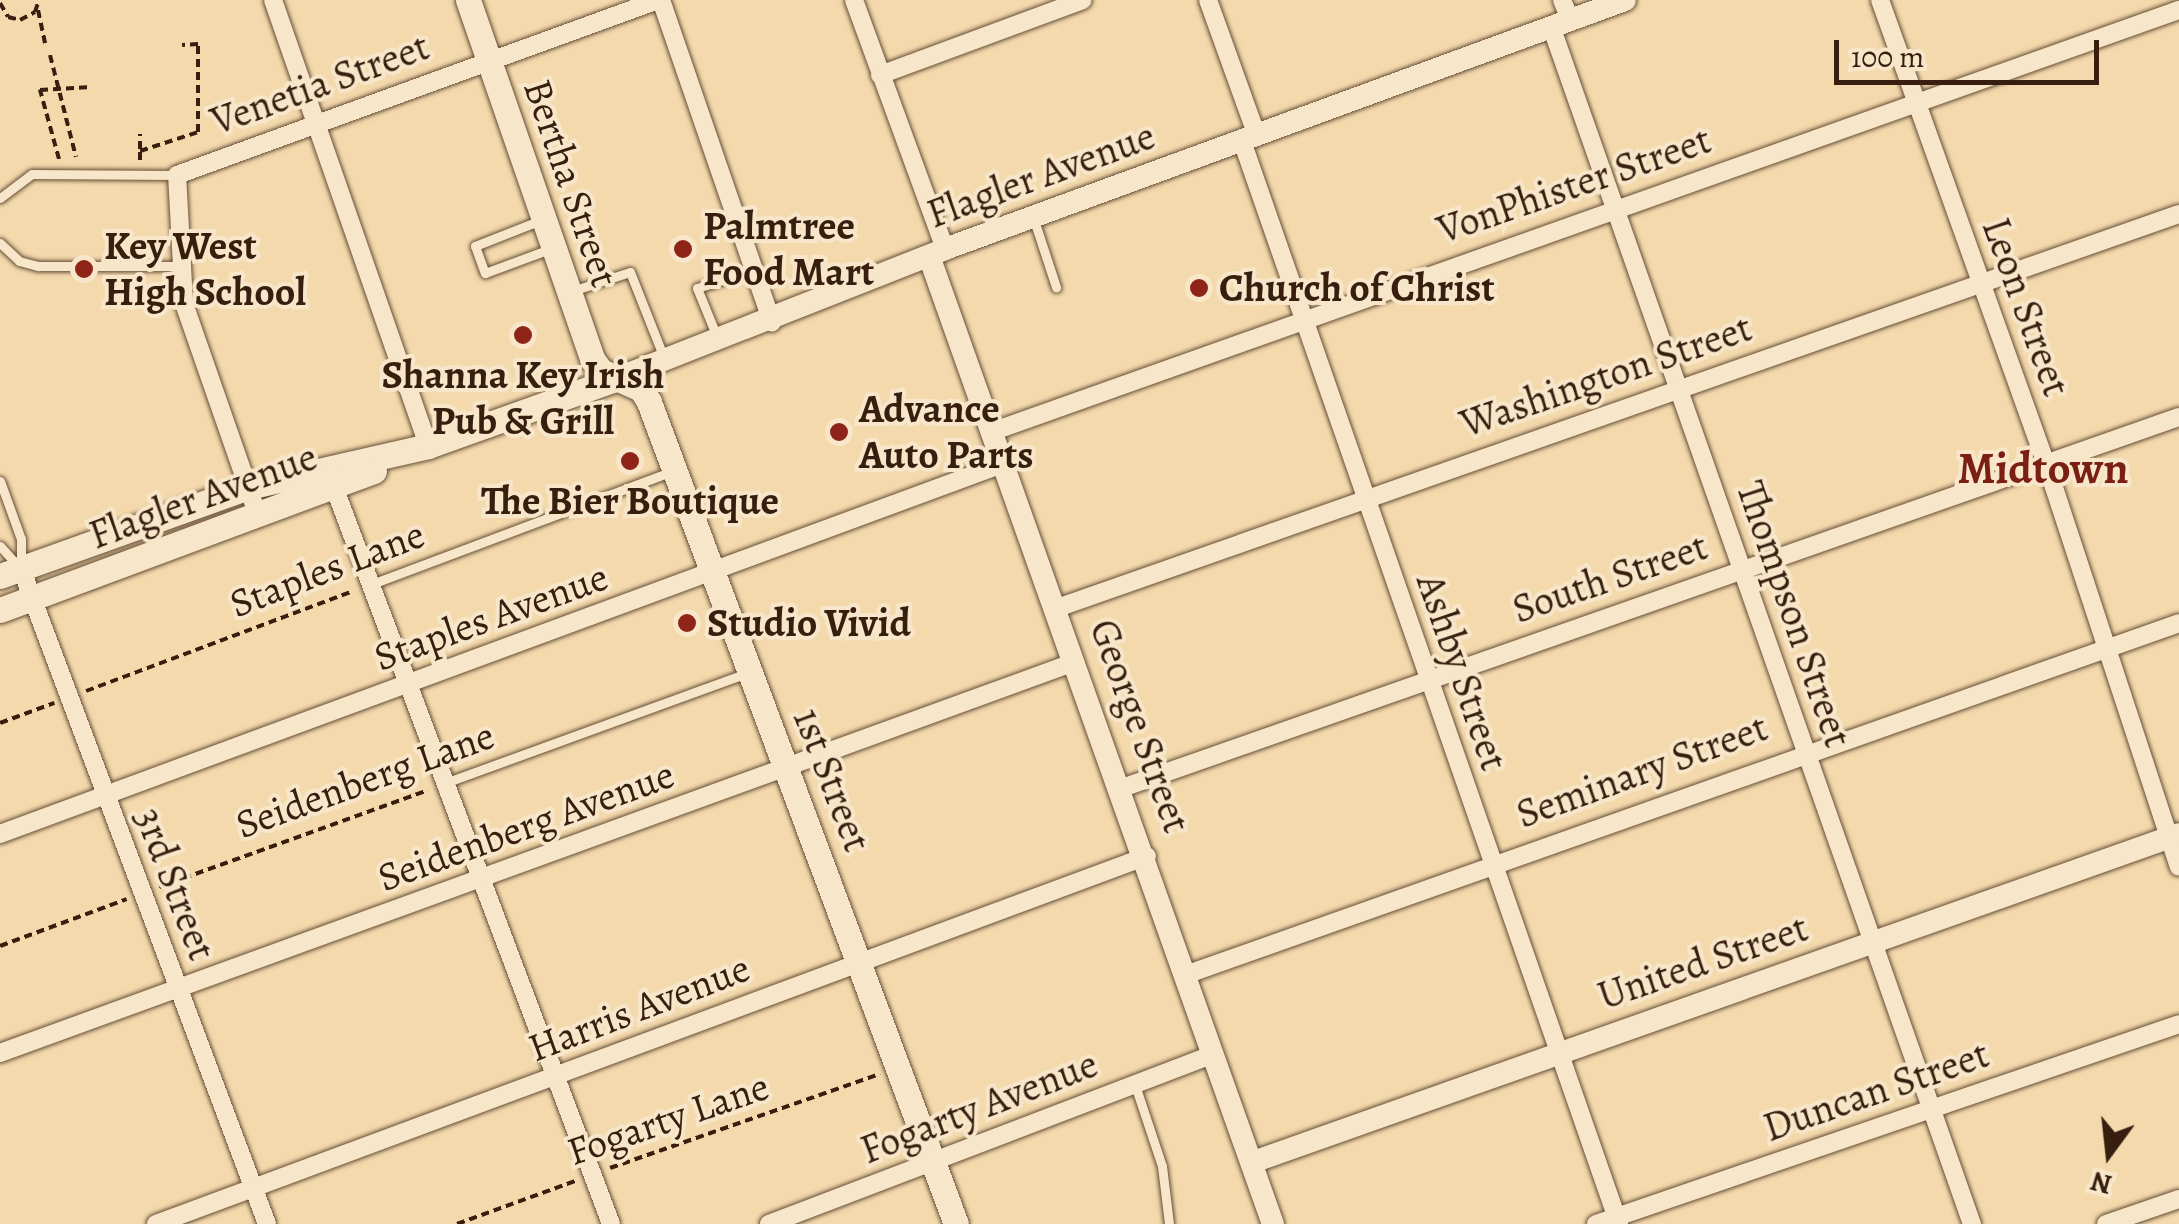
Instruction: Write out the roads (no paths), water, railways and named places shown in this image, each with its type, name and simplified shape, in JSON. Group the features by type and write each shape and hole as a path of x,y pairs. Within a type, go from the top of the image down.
{"main road":[{"name":"Bertha Street","path":"468,0 594,363 618,378"},
{"name":"Flagler Avenue","path":"0,610 258,516 332,480 618,378"},
{"name":"1st Street","path":"618,378 644,392 956,1224"},
{"name":"Flagler Avenue","path":"10,572 248,487 332,480"}],"street":[{"path":"273,0 428,446"},
{"path":"659,0 772,322"},
{"name":"Venetia Street","path":"176,175 659,0"},
{"name":"George Street","path":"854,0 994,431 1147,856 1273,1224"},
{"path":"880,75 1084,0"},
{"name":"Ashby Street","path":"1208,0 1302,316 1618,1220"},
{"name":"Flagler Avenue","path":"618,378 664,358 772,322 937,253 1250,138 1561,15 1625,0"},
{"name":"Leon Street","path":"1880,0 2046,463 2174,836 2179,867"},
{"name":"VonPhister Street","path":"994,431 1302,316 2179,10"},
{"name":"Thompson Street","path":"1561,15 1614,208 1680,386 1804,751 1972,1224"},
{"path":"176,175 184,302 258,516"},
{"name":"Washington Street","path":"1057,608 1680,386 2179,214"},
{"name":"South Street","path":"1122,788 2179,417"},
{"name":"Staples Avenue","path":"0,834 714,574 1005,463"},
{"path":"332,480 411,683 479,880 612,1224"},
{"name":"3rd Street","path":"10,572 32,598 266,1224"},
{"name":"Seminary Street","path":"1188,974 1490,862 2179,623"},
{"name":"Seidenberg Avenue","path":"0,1054 1075,662"},
{"name":"United Street","path":"1253,1162 2174,836"},
{"name":"Harris Avenue","path":"156,1224 1147,856"},
{"name":"Duncan Street","path":"1596,1224 1618,1220 2179,1024"},
{"name":"Fogarty Avenue","path":"769,1224 1214,1054"},
{"path":"2106,1224 2179,1199"}],"lane":[{"path":"0,198 32,174 176,175"},
{"path":"1033,218 1056,287"},
{"path":"544,219 475,246 485,273 554,248"},
{"path":"0,243 28,264 179,266"},
{"path":"718,339 697,288 754,270"},
{"path":"569,292 630,272 664,358"},
{"name":"Staples Lane","path":"372,584 674,470"},
{"path":"0,481 21,539 10,572"},
{"path":"0,546 10,572"},
{"name":"Seidenberg Lane","path":"445,784 751,672"},
{"path":"1135,1085 1162,1166 1170,1224"}],"place":[{"name":"Palmtree Food Mart","path":"683,249"},
{"name":"Key West High School","path":"84,269"},
{"name":"Church of Christ","path":"1199,288"},
{"name":"Shanna Key Irish Pub & Grill","path":"523,335"},
{"name":"Advance Auto Parts","path":"839,432"},
{"name":"The Bier Boutique","path":"630,461"},
{"name":"Studio Vivid","path":"687,623"}],"district":[{"name":"Midtown","path":"2043,469"}]}
